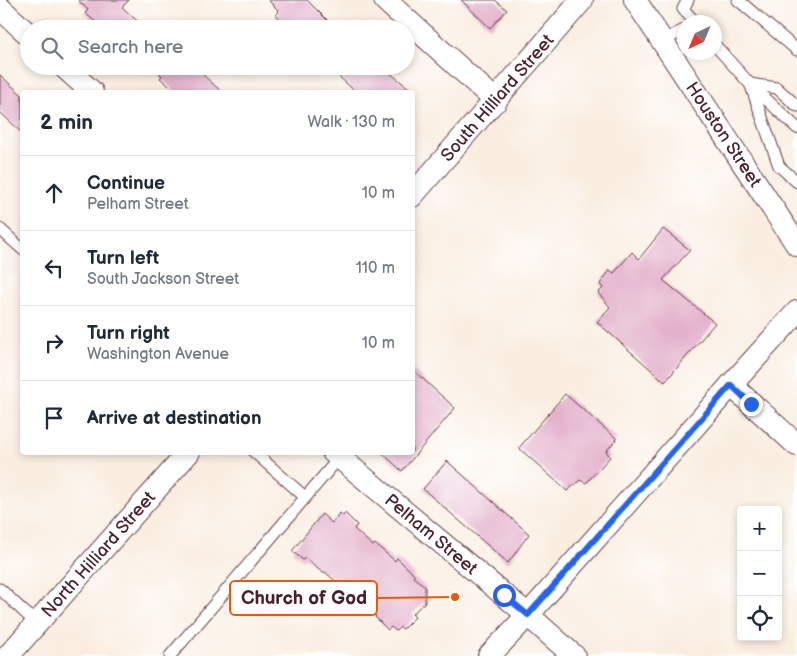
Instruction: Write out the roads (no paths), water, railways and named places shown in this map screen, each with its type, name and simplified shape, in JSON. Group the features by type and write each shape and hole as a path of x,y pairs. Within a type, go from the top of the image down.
{"street":[{"path":"386,0 408,20"},
{"name":"South Hilliard Street","path":"415,193 582,0"},
{"name":"Houston Street","path":"635,0 797,245"},
{"path":"0,8 20,27"},
{"path":"415,27 496,101"},
{"path":"73,75 90,90"},
{"path":"489,656 528,615 797,312"},
{"path":"731,385 797,445"},
{"name":"North Hilliard Street","path":"8,656 186,455"},
{"name":"Pelham Street","path":"336,455 528,615 574,656"}],"lane":[{"path":"688,0 683,9 689,15"},
{"path":"738,0 797,50"},
{"path":"662,41 677,34"},
{"path":"722,53 750,84 797,128"},
{"path":"750,84 777,88 797,106"},
{"path":"750,84 779,166 797,182"},
{"path":"0,229 20,247"},
{"path":"257,455 305,498"},
{"path":"170,656 305,498 336,455"},
{"path":"0,590 37,624"}],"place":[{"name":"Church of God","path":"455,597"}]}
